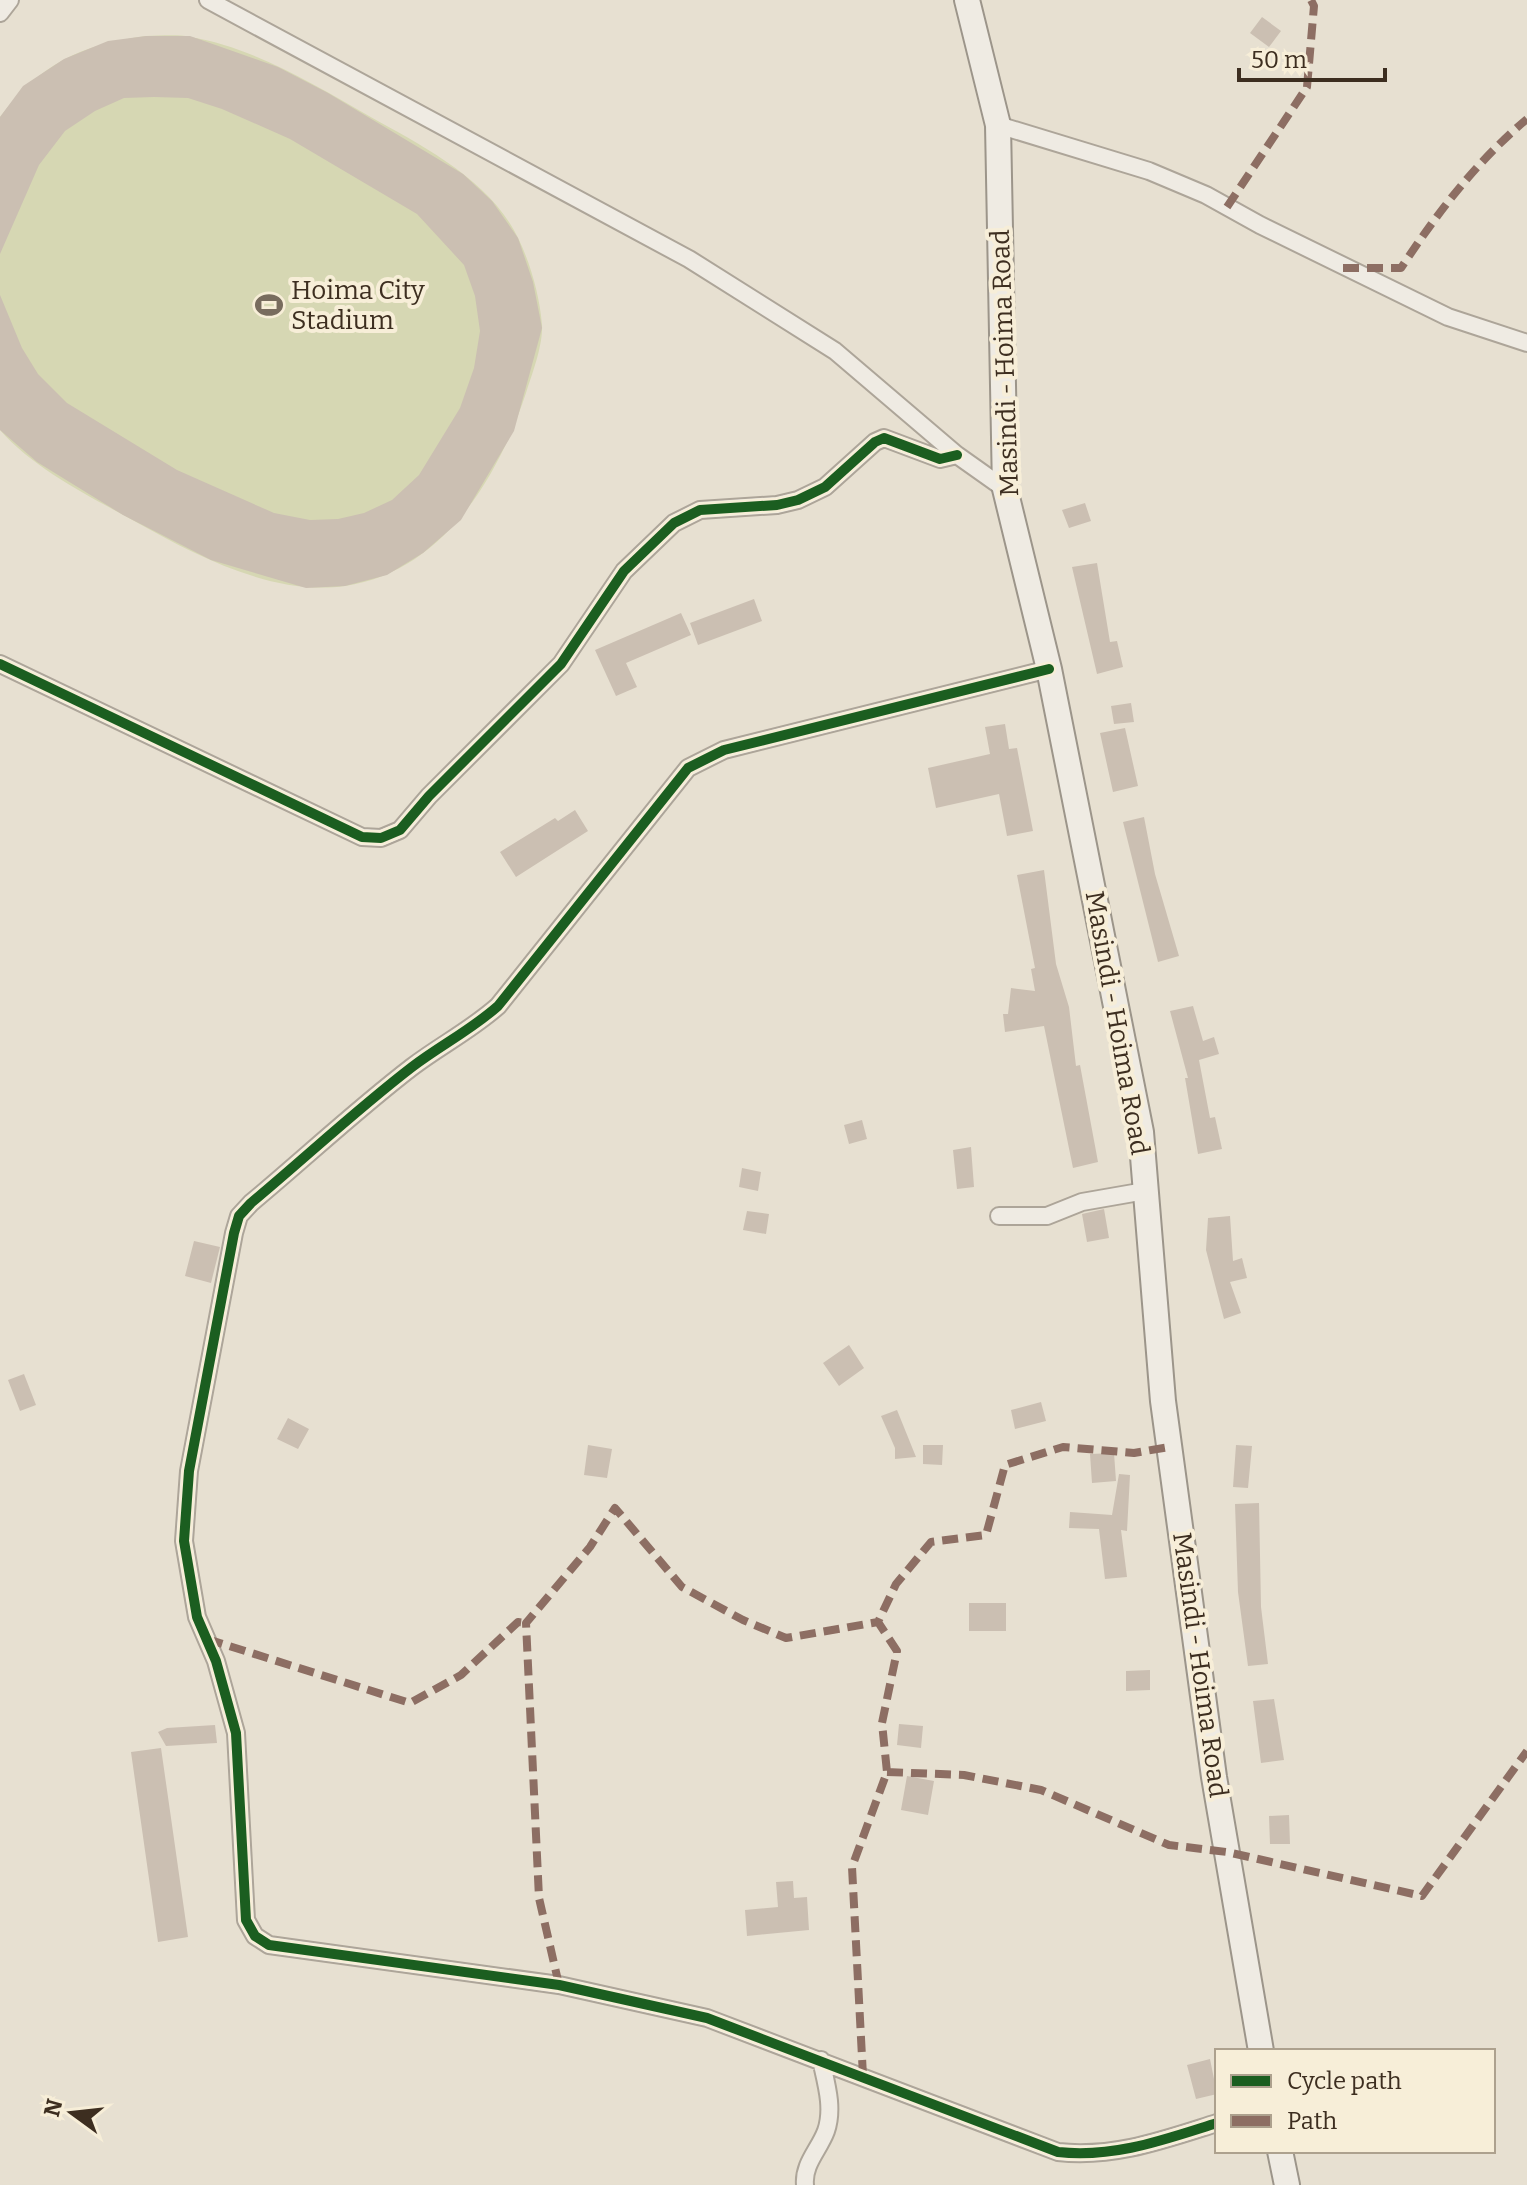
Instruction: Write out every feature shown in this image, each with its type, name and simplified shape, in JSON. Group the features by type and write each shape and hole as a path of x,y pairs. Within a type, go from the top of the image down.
{"main road":[{"name":"Masindi - Hoima Road","path":"967,0 998,125 1005,489 1049,669 1141,1132 1163,1401 1214,1777 1261,2049"},
{"path":"1280,2153 1287,2185"}],"street":[{"path":"0,13 10,0"},
{"path":"208,0 689,259 835,351 957,455 1005,489"},
{"path":"998,125 1149,171 1192,189 1448,317 1527,343"},
{"path":"0,664 362,837 381,838 400,830 429,796 561,664 624,571 674,523 700,510 777,505 798,500 825,487 875,442 884,438 940,459 957,455"},
{"path":"1049,669 724,750 688,768 498,1006 469,1032 415,1064 239,1216 189,1471 184,1541 197,1617 216,1661 236,1733 246,1920 255,1936 269,1945 559,1985 653,2004 721,2022 1058,2152 1092,2156 1126,2151 1215,2124"},
{"path":"999,1216 1047,1216 1082,1202 1145,1191"},
{"path":"805,2185 805,2170 827,2129 829,2113 821,2060"}],"green space":[{"name":"Hoima City Stadium","path":"174,35 214,42 260,58 305,80 454,167 492,200 519,240 537,293 542,333 534,369 514,425 482,488 461,516 438,541 410,562 379,577 345,586 318,588 263,579 210,560 82,492 30,458 0,430 0,117 30,83 63,60 101,45 146,36"}],"building":[{"path":"1262,17 1281,31 1269,47 1250,33"},
{"path":"146,36 190,36 278,67 328,93 463,174 492,201 518,238 533,282 542,328 514,431 461,520 423,553 387,575 345,586 306,588 211,560 123,515 37,462 0,430 0,295 22,348 38,374 67,403 177,470 274,513 310,520 338,519 364,513 392,500 419,475 460,408 474,368 480,331 475,296 464,265 417,214 290,139 222,109 188,98 154,97 124,98 95,111 65,131 39,165 0,254 0,117 23,86 64,59 108,41"},
{"path":"1085,503 1091,521 1069,528 1062,510"},
{"path":"1097,563 1110,642 1117,641 1123,667 1097,674 1072,567"},
{"path":"754,599 762,621 698,645 690,623"},
{"path":"681,613 691,635 626,663 637,687 616,696 595,650"},
{"path":"1131,703 1134,722 1114,724 1111,706"},
{"path":"1005,724 1009,749 1017,748 1033,831 1007,836 999,794 936,808 928,768 990,754 985,727"},
{"path":"1125,728 1138,786 1113,792 1100,733"},
{"path":"575,810 588,831 516,877 500,852 555,818 558,821"},
{"path":"1144,817 1155,874 1179,956 1158,962 1123,822"},
{"path":"1044,870 1056,964 1069,1007 1076,1066 1080,1065 1098,1162 1073,1168 1044,1026 1005,1032 1003,1014 1008,1014 1011,988 1035,991 1031,969 1035,968 1017,875"},
{"path":"1193,1006 1203,1041 1214,1037 1219,1054 1199,1060 1210,1118 1215,1117 1222,1149 1198,1154 1185,1078 1188,1078 1170,1011"},
{"path":"862,1120 867,1139 849,1144 844,1125"},
{"path":"971,1147 974,1187 957,1189 953,1150"},
{"path":"742,1168 761,1172 758,1191 739,1187"},
{"path":"1104,1209 1109,1238 1087,1242 1082,1214"},
{"path":"747,1211 769,1214 766,1234 743,1230"},
{"path":"1230,1216 1233,1261 1242,1258 1247,1278 1230,1282 1241,1313 1224,1319 1206,1250 1208,1218"},
{"path":"194,1241 220,1247 211,1283 185,1276"},
{"path":"849,1345 864,1368 839,1386 823,1363"},
{"path":"24,1374 36,1405 20,1411 8,1380"},
{"path":"1041,1402 1046,1421 1015,1429 1011,1410"},
{"path":"897,1410 916,1457 895,1459 895,1448 881,1416"},
{"path":"288,1418 309,1429 298,1449 277,1439"},
{"path":"588,1445 612,1449 607,1478 584,1475"},
{"path":"923,1445 943,1445 942,1465 923,1464"},
{"path":"1236,1445 1252,1446 1248,1488 1233,1487"},
{"path":"1114,1453 1116,1481 1092,1483 1090,1454"},
{"path":"1119,1474 1130,1475 1127,1531 1121,1530 1127,1577 1105,1579 1099,1529 1069,1528 1070,1512 1112,1515"},
{"path":"1259,1503 1261,1607 1268,1664 1248,1666 1238,1592 1235,1504"},
{"path":"969,1603 1006,1603 1006,1631 969,1631"},
{"path":"1150,1670 1150,1690 1126,1691 1126,1671"},
{"path":"1274,1699 1284,1760 1261,1763 1253,1701"},
{"path":"899,1724 923,1726 921,1748 897,1745"},
{"path":"215,1725 217,1743 166,1746 158,1732 167,1728"},
{"path":"161,1748 188,1937 158,1942 131,1752"},
{"path":"907,1776 934,1781 928,1815 901,1810"},
{"path":"1289,1815 1290,1844 1270,1844 1269,1816"},
{"path":"793,1881 794,1898 807,1897 809,1930 747,1936 745,1910 778,1907 776,1882"},
{"path":"1210,2059 1215,2094 1196,2099 1187,2065"}],"marked path":[{"path":"1227,207 1307,87 1314,6 1311,0"},
{"path":"1343,268 1401,268 1459,189 1508,135 1527,119"},
{"path":"863,2076 852,1867 887,1772 882,1723 897,1651 878,1622 896,1584 931,1542 986,1535 1005,1465 1063,1447 1134,1453 1169,1447"},
{"path":"559,1985 539,1898 526,1623 590,1547 615,1508 682,1587 743,1620 786,1638 878,1622"},
{"path":"207,1639 410,1703 461,1675 518,1622 526,1623"},
{"path":"887,1772 964,1775 1041,1790 1169,1845 1227,1852 1422,1896 1527,1751"}],"cycle path":[{"path":"0,664 362,837 381,838 400,830 429,796 561,664 624,571 674,523 700,510 777,505 798,500 825,487 875,442 884,438 940,459 957,455"},
{"path":"1049,669 724,750 688,768 498,1006 391,1083 251,1203 239,1216 234,1233 189,1471 184,1541 197,1617 216,1661 236,1733 246,1920 255,1936 269,1945 559,1985 707,2018 1058,2152 1119,2150 1215,2124"}],"place":[{"name":"Hoima City Stadium","path":"269,305"}]}
